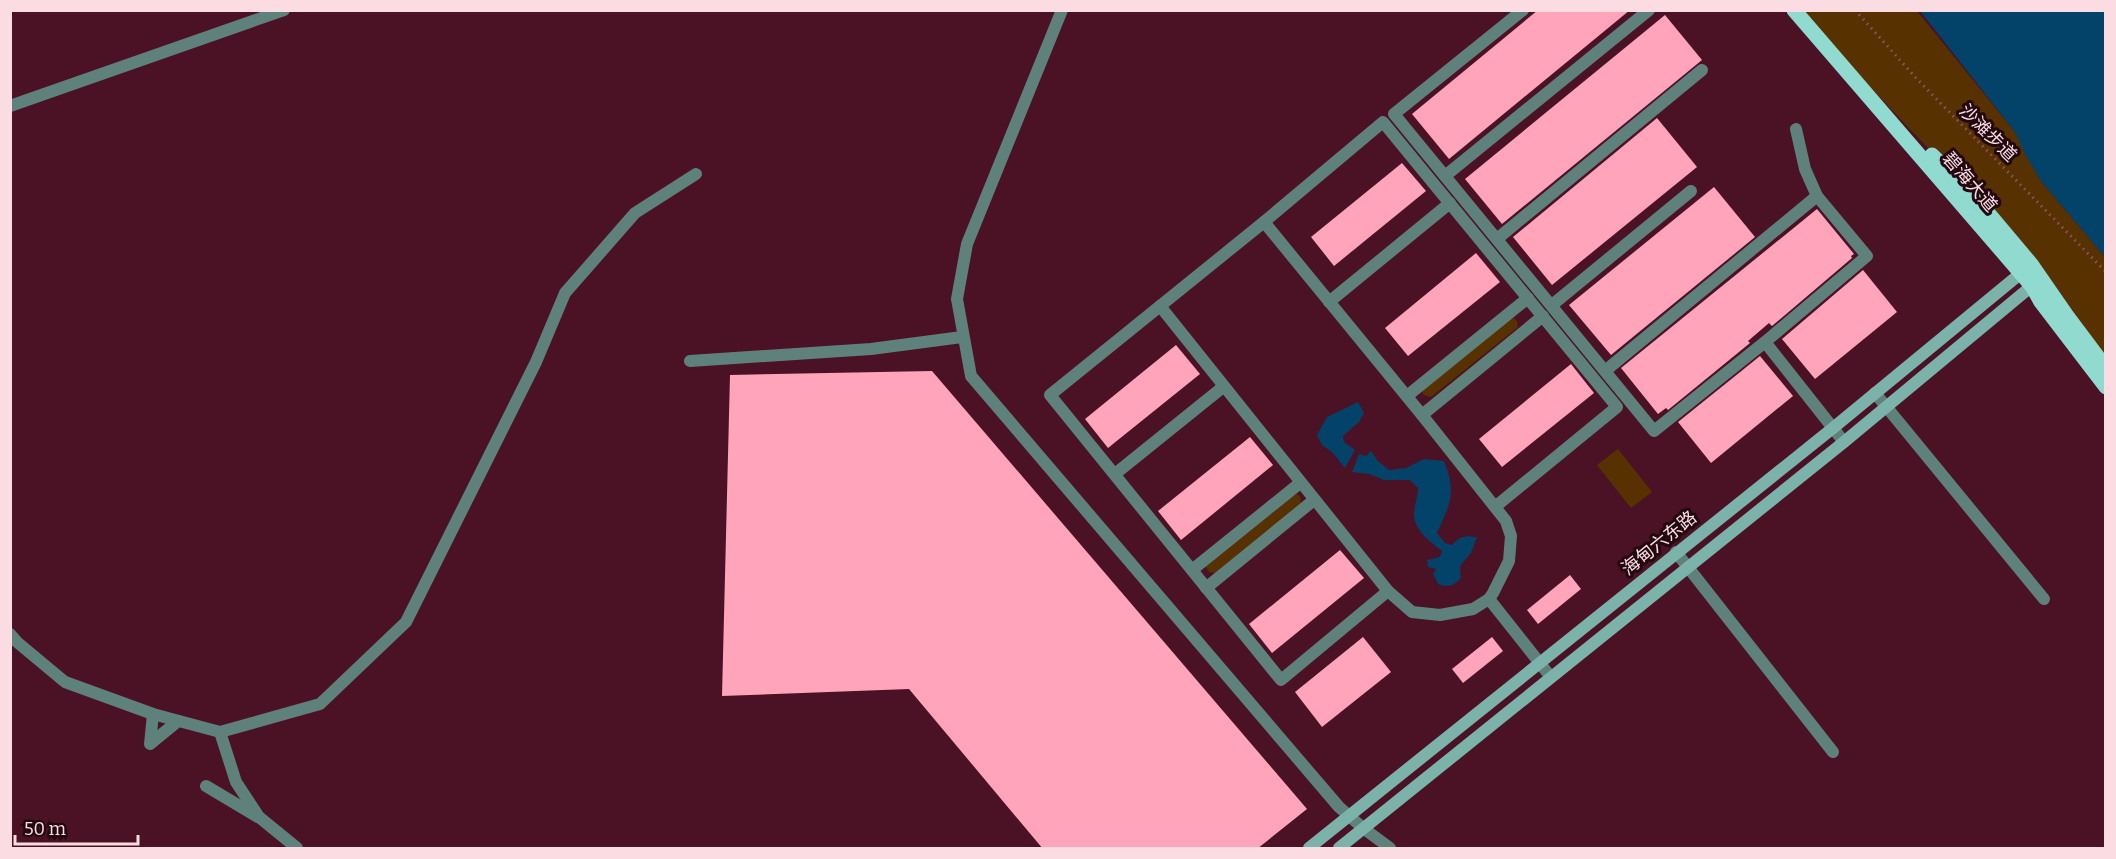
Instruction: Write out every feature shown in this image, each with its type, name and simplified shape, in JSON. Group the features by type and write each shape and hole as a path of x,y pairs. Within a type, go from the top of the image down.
{"main road":[{"name":"碧海大道","path":"1794,10 2026,268"},
{"name":"碧海大道","path":"1806,10 1932,156 1978,201 2026,268 2067,316 2106,368"},
{"name":"海甸六东路","path":"1309,849 1833,428 2026,268"},
{"name":"碧海大道","path":"2037,282 2041,302 2106,387"},
{"name":"海甸六东路","path":"1339,849 1550,676 1844,442 2037,282"}],"street":[{"path":"10,106 284,10"},
{"path":"1062,10 968,244 957,299 962,337 971,376 1339,807 1390,849"},
{"path":"1388,591 1281,680 1050,395 1523,10"},
{"path":"1445,176 1649,10"},
{"path":"1497,239 1702,70"},
{"path":"1394,114 1654,431 1867,256 1817,196 1805,169 1796,129"},
{"path":"1383,122 1617,407 1495,507"},
{"path":"10,634 65,682 153,714 220,732 320,704 406,622 536,362 565,293 635,213 696,174"},
{"path":"1552,306 1691,191"},
{"path":"1605,370 1817,196"},
{"path":"1329,302 1450,203"},
{"path":"1160,306 1388,591 1412,612 1440,615 1473,609 1489,599 1509,561 1511,536 1506,521 1264,222"},
{"path":"1407,396 1528,298"},
{"path":"1422,415 1543,316"},
{"path":"690,361 872,350 962,337"},
{"path":"1765,342 1844,442"},
{"path":"1115,474 1223,387"},
{"path":"1875,393 2044,599"},
{"path":"1192,570 1300,483"},
{"path":"1206,588 1314,500"},
{"path":"1676,552 1833,752"},
{"path":"1489,599 1550,676"},
{"path":"153,714 150,744 178,721"},
{"path":"220,732 236,782 259,818"},
{"path":"206,786 259,818 297,849"}],"path":[{"name":"沙滩步道","path":"1855,10 1916,78 2106,272"}],"shaded area":[{"path":"1798,11 1917,11 2015,132 2041,181 2105,257 2105,361 1978,201"},
{"path":"1514,318 1518,327 1431,397 1424,395 1422,392 1425,387"},
{"path":"1618,449 1652,492 1631,508 1597,465"},
{"path":"1296,494 1300,496 1301,503 1215,573 1209,572 1207,565"}],"water":[{"path":"1920,11 2105,11 2105,257 2041,181 2015,132"},
{"path":"1358,402 1364,413 1359,422 1343,436 1344,442 1355,450 1345,468 1332,452 1322,445 1317,435 1327,417"},
{"path":"1371,451 1377,460 1389,470 1406,468 1424,459 1444,461 1451,490 1448,506 1437,533 1445,543 1452,545 1463,537 1477,537 1471,553 1460,566 1461,578 1456,583 1451,586 1438,584 1433,574 1436,569 1428,567 1427,560 1440,557 1442,551 1425,537 1415,522 1418,488 1410,480 1384,480 1369,474 1352,472 1359,454 1366,456"}],"building":[{"path":"1538,10 1630,10 1449,159 1412,114"},
{"path":"1665,15 1702,60 1502,224 1465,179"},
{"path":"1657,118 1697,167 1552,285 1513,237"},
{"path":"1402,163 1426,191 1334,266 1311,237"},
{"path":"1714,187 1755,237 1611,355 1569,305"},
{"path":"1817,209 1854,254 1852,258 1772,326 1769,323 1748,341 1750,343 1668,410 1666,408 1658,414 1621,368"},
{"path":"1476,253 1500,282 1408,356 1385,328"},
{"path":"1863,270 1897,312 1815,379 1782,339"},
{"path":"1176,345 1200,374 1108,448 1085,419"},
{"path":"1760,356 1793,396 1711,463 1678,422"},
{"path":"1571,364 1594,393 1502,467 1479,439"},
{"path":"932,371 1307,809 1257,849 1043,849 909,689 722,696 730,375"},
{"path":"1250,437 1273,465 1181,540 1158,511"},
{"path":"1340,550 1364,578 1272,653 1249,624"},
{"path":"1570,575 1581,589 1538,624 1527,610"},
{"path":"1363,637 1391,672 1322,727 1295,692"},
{"path":"1492,637 1503,651 1463,683 1452,669"}]}
